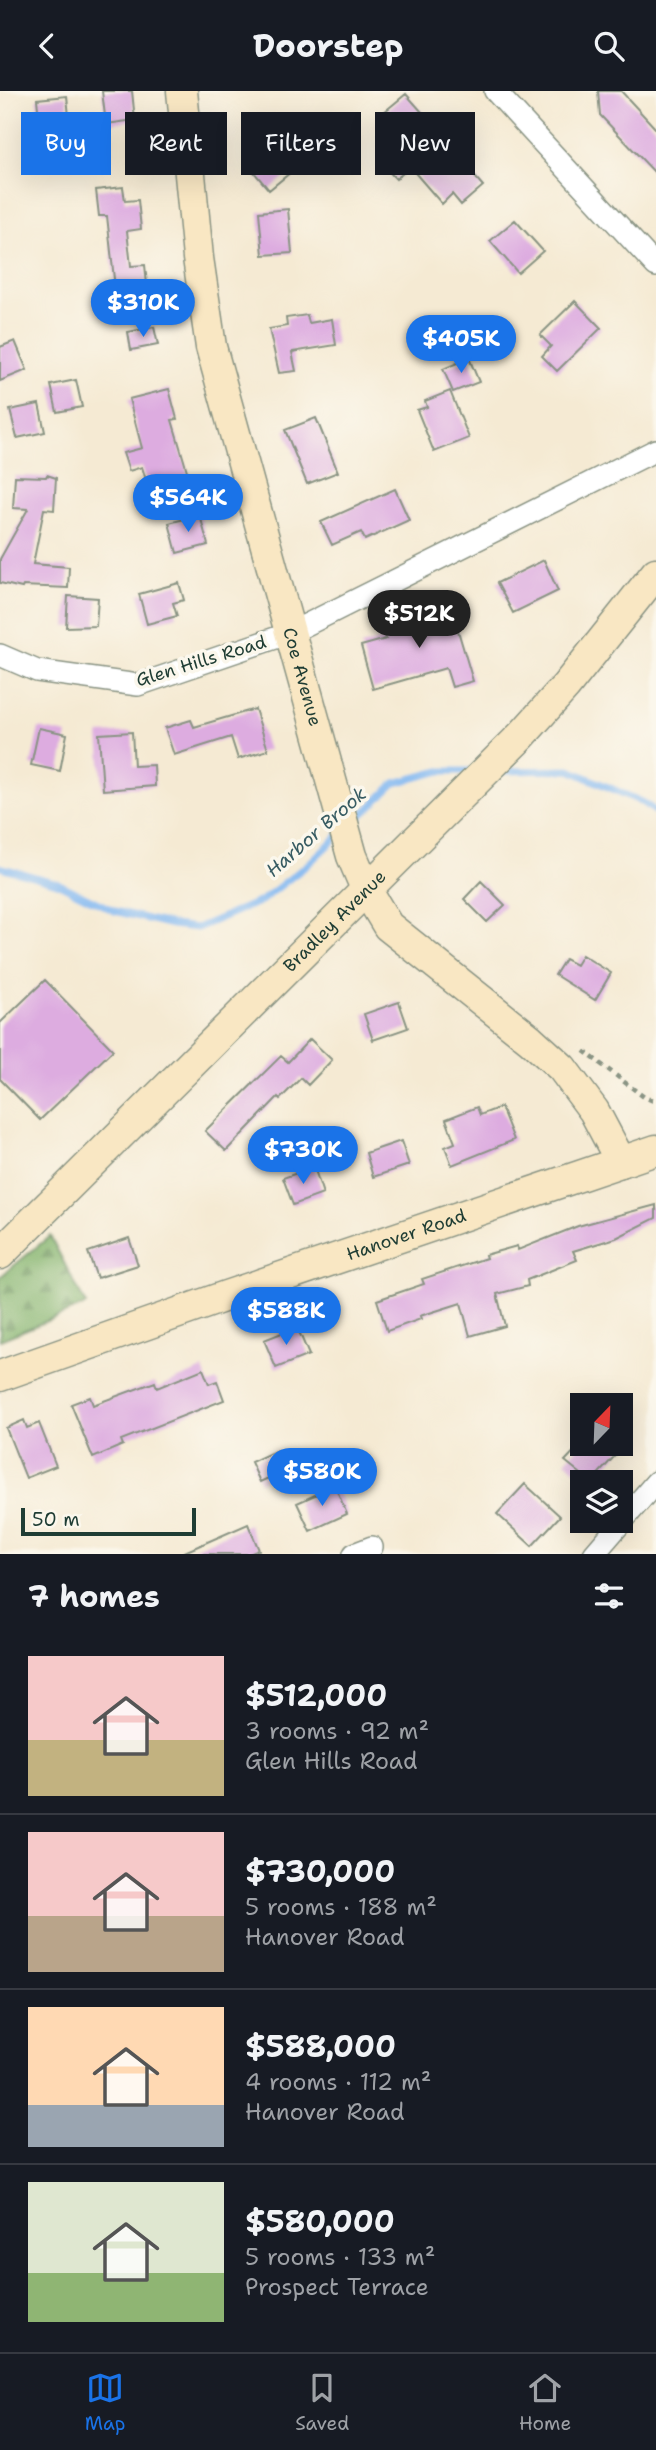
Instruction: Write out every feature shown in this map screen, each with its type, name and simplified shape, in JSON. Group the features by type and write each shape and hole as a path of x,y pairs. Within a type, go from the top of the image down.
{"street":[{"name":"Coe Avenue","path":"181,91 198,258 211,347 352,856 367,891 388,926 502,1016 562,1068 594,1111 621,1162"},
{"path":"495,91 656,266"},
{"name":"Glen Hills Road","path":"0,655 37,671 138,685 290,633 656,450"},
{"name":"Bradley Avenue","path":"0,1254 522,734 654,581"},
{"name":"Hanover Road","path":"0,1376 214,1300 656,1150"},
{"path":"594,1554 656,1482"}],"green space":[{"path":"50,1236 86,1305 0,1340 0,1277"}],"building":[{"path":"102,91 132,91 134,112 125,112 125,121 111,123 111,112 105,112"},
{"path":"598,91 621,91 656,129 656,174 600,115"},
{"path":"406,94 422,112 384,112"},
{"path":"67,96 69,112 38,112 37,99"},
{"path":"256,175 287,175 269,190"},
{"path":"417,175 473,175 483,186 461,205 452,194 442,204"},
{"path":"123,187 125,201 138,200 141,229 127,231 131,266 145,265 148,294 116,297 107,216 99,216 96,190"},
{"path":"288,209 292,253 263,255 259,212"},
{"path":"515,220 543,251 518,273 490,241"},
{"path":"575,301 601,328 557,371 542,356 551,346 540,335"},
{"path":"307,315 309,323 332,319 336,345 292,352 296,371 279,373 269,329 287,326 286,318"},
{"path":"154,327 158,345 131,350 128,332"},
{"path":"15,341 27,370 0,381 0,347"},
{"path":"469,358 479,382 453,392 443,369"},
{"path":"76,380 82,407 57,412 51,385"},
{"path":"169,389 177,419 172,420 190,481 150,493 142,467 129,471 123,453 142,448 129,399"},
{"path":"450,391 469,438 434,452 417,410 427,407 425,401"},
{"path":"39,404 45,432 17,438 10,410"},
{"path":"316,418 338,472 307,484 285,430"},
{"path":"47,475 56,478 54,510 44,509 33,564 69,567 68,588 22,588 0,583 0,559 28,509 13,508 15,476"},
{"path":"395,489 409,520 365,540 361,532 332,545 321,522"},
{"path":"200,515 208,545 177,553 169,523"},
{"path":"544,560 558,591 513,613 497,583"},
{"path":"179,583 184,600 173,603 177,616 147,624 139,594"},
{"path":"68,596 98,598 96,626 66,627"},
{"path":"448,597 473,681 452,687 446,668 373,689 361,646 386,639 383,631 429,618 425,604"},
{"path":"255,709 268,750 238,759 231,737 174,755 165,728 191,720 194,727"},
{"path":"39,728 67,734 60,771 31,765"},
{"path":"132,732 134,766 154,765 155,786 103,790 99,734"},
{"path":"481,881 505,905 487,922 464,899"},
{"path":"582,955 611,973 595,1000 555,975 565,959 576,965"},
{"path":"45,980 113,1050 40,1120 0,1079 0,1023"},
{"path":"399,1002 408,1028 373,1040 364,1014"},
{"path":"310,1039 332,1060 308,1085 301,1078 280,1099 278,1097 226,1151 205,1131 281,1056 288,1062"},
{"path":"477,1107 480,1115 501,1107 514,1140 452,1165 445,1147 455,1143 446,1119"},
{"path":"401,1141 409,1165 373,1177 366,1153"},
{"path":"314,1167 323,1194 293,1205 283,1178"},
{"path":"656,1205 656,1218 616,1238 573,1251 577,1260 527,1280 528,1286 497,1294 505,1326 470,1336 461,1303 420,1316 421,1319 387,1331 377,1300 424,1284 422,1279 486,1258 485,1255 517,1246 518,1250 578,1226"},
{"path":"129,1238 138,1265 97,1278 88,1252"},
{"path":"297,1327 309,1355 276,1368 264,1340"},
{"path":"203,1369 209,1384 217,1381 224,1400 121,1440 123,1445 93,1458 71,1404 90,1397 93,1405 155,1382 157,1388"},
{"path":"24,1420 27,1428 39,1423 56,1466 26,1478 6,1428"},
{"path":"277,1450 286,1470 260,1482 251,1462"},
{"path":"570,1456 615,1456 602,1470 576,1470 565,1461"},
{"path":"525,1484 560,1516 532,1546 497,1514"},
{"path":"335,1486 347,1514 310,1531 297,1503"},
{"path":"248,1524 259,1550 249,1554 180,1554"}],"waterway":[{"name":"Harbor Brook","path":"499,771 570,770 644,803 656,812"},
{"name":"Harbor Brook","path":"352,824 395,783 440,771 473,771"},
{"name":"Harbor Brook","path":"0,867 57,883 115,911 172,925 197,928 261,901 307,865 338,836"}]}
